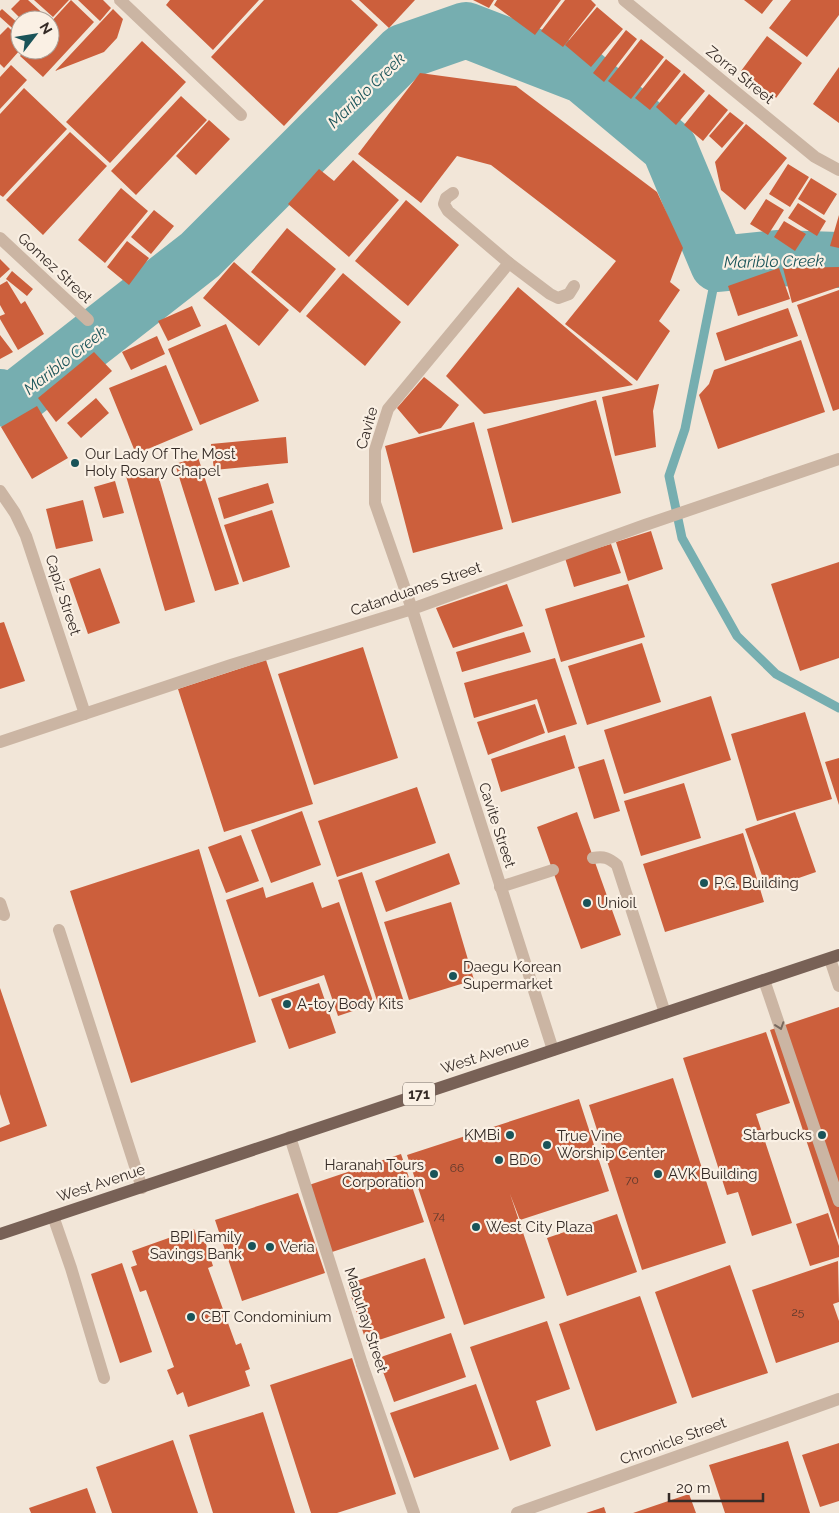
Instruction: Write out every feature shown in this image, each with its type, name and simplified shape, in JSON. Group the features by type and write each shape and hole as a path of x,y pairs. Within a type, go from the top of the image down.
{"main road":[{"name":"West Avenue","path":"0,1234 834,957"}],"street":[{"path":"120,0 241,115"},
{"name":"Zorra Street","path":"624,0 815,157 839,170"},
{"path":"453,193 446,198 444,204 448,211 509,263 558,298 569,294 574,286"},
{"name":"Gomez Street","path":"0,238 88,320"},
{"name":"Cavite","path":"412,609 375,503 375,450 388,409 509,263"},
{"name":"Catanduanes Street","path":"0,742 231,665 412,609 645,525 839,459"},
{"name":"Capiz Street","path":"0,491 15,513 26,536 85,714"},
{"name":"Cavite Street","path":"412,609 553,1050"},
{"path":"593,858 602,856 610,858 617,865 665,1013"},
{"path":"500,887 553,870"},
{"path":"59,930 142,1188"},
{"path":"834,957 839,986"},
{"path":"764,980 839,1201"},
{"name":"Mabuhay Street","path":"290,1137 362,1364 414,1513"},
{"path":"53,1216 71,1268 104,1378"},
{"name":"Chronicle Street","path":"517,1513 839,1399"}],"building":[{"path":"20,0 28,0 39,10 12,10"},
{"path":"34,0 69,0 60,10 45,10"},
{"path":"71,0 94,22 60,59 60,12"},
{"path":"78,0 103,0 111,8 100,21"},
{"path":"170,0 259,0 213,50 166,5"},
{"path":"264,0 351,0 378,25 284,126 211,57"},
{"path":"359,0 415,0 389,28"},
{"path":"473,0 494,0 489,8"},
{"path":"497,0 561,0 535,35 494,5"},
{"path":"565,0 591,0 596,5 563,47 541,31"},
{"path":"744,0 773,0 762,14"},
{"path":"791,0 839,0 839,15 807,57 769,28"},
{"path":"597,7 623,29 591,67 565,45"},
{"path":"2,9 10,16 10,26 0,17"},
{"path":"113,9 123,19 117,38 104,52 55,71"},
{"path":"8,27 10,29 11,60 4,68 0,64 0,35"},
{"path":"626,30 637,39 604,82 593,73"},
{"path":"767,36 802,63 776,98 741,71"},
{"path":"641,39 664,57 631,99 608,81"},
{"path":"142,41 186,82 110,163 66,122"},
{"path":"666,59 681,71 650,110 635,98"},
{"path":"24,60 59,60 43,77"},
{"path":"11,65 27,80 0,109 0,77"},
{"path":"839,67 839,123 813,104"},
{"path":"420,73 516,86 657,192 683,248 670,282 680,290 659,321 670,331 637,381 565,324 616,261 491,165 457,156 421,203 358,154"},
{"path":"684,73 705,91 676,125 656,107"},
{"path":"24,88 67,129 3,197 0,195 0,114"},
{"path":"709,94 728,110 703,141 684,125"},
{"path":"181,96 207,120 136,195 111,171"},
{"path":"730,112 744,123 722,148 709,136"},
{"path":"209,120 230,139 196,175 176,156"},
{"path":"746,124 787,158 745,210 721,190 715,162"},
{"path":"70,132 107,166 43,235 6,200"},
{"path":"353,160 399,200 349,257 288,204 319,169 334,181"},
{"path":"788,164 809,177 790,207 769,194"},
{"path":"811,178 837,194 824,215 798,199"},
{"path":"121,188 148,211 105,263 78,240"},
{"path":"766,199 784,210 768,235 750,224"},
{"path":"406,200 459,245 408,306 355,261"},
{"path":"798,203 826,221 817,236 788,218"},
{"path":"154,210 174,226 151,254 131,237"},
{"path":"839,215 839,248 830,246"},
{"path":"784,221 806,234 795,251 774,237"},
{"path":"287,228 336,269 300,313 251,272"},
{"path":"127,241 149,258 129,285 107,267"},
{"path":"0,259 10,269 0,278"},
{"path":"234,262 289,310 259,346 203,298"},
{"path":"839,267 839,287 792,303 783,268"},
{"path":"779,268 790,299 738,316 728,286"},
{"path":"12,271 33,289 27,296 6,279"},
{"path":"343,273 401,322 365,366 306,316"},
{"path":"7,281 21,304 25,301 44,334 18,350 0,319 0,316 5,314 0,305 0,285"},
{"path":"518,287 633,385 484,414 446,376"},
{"path":"839,290 839,409 833,411 797,305"},
{"path":"192,306 201,326 168,341 158,321"},
{"path":"788,308 798,336 725,361 716,333"},
{"path":"226,324 259,401 200,425 168,349"},
{"path":"0,335 13,352 0,359"},
{"path":"157,336 165,354 131,370 122,352"},
{"path":"801,340 825,412 718,449 699,395 709,384 714,370"},
{"path":"94,352 112,371 56,422 38,398"},
{"path":"166,365 193,430 136,454 109,388"},
{"path":"424,377 459,405 441,428 419,434 397,408"},
{"path":"659,384 653,411 656,447 615,456 602,397"},
{"path":"96,398 109,413 81,438 67,423"},
{"path":"596,400 621,493 512,523 487,429"},
{"path":"37,406 68,458 32,479 1,427"},
{"path":"474,422 503,529 413,553 385,446"},
{"path":"286,437 288,463 214,470 211,444"},
{"path":"198,457 239,584 215,591 175,464"},
{"path":"156,468 195,602 165,611 126,476"},
{"path":"115,481 124,513 103,518 94,487"},
{"path":"268,483 274,503 224,519 218,498"},
{"path":"83,500 93,541 56,549 46,509"},
{"path":"272,510 290,567 243,582 224,525"},
{"path":"651,531 663,569 628,581 616,542"},
{"path":"611,544 621,573 574,587 565,558"},
{"path":"839,562 839,658 800,671 771,584"},
{"path":"100,568 120,623 88,634 69,579"},
{"path":"507,584 523,626 453,648 436,608"},
{"path":"628,584 645,637 561,662 545,609"},
{"path":"4,622 25,681 0,689 0,623"},
{"path":"524,632 531,652 462,672 456,652"},
{"path":"642,643 661,702 587,725 568,666"},
{"path":"363,647 398,758 314,785 278,674"},
{"path":"555,658 577,724 548,733 537,699 474,718 464,683"},
{"path":"266,660 313,804 224,832 178,689"},
{"path":"711,696 731,760 624,794 604,730"},
{"path":"535,704 545,733 488,755 477,722"},
{"path":"805,712 832,799 757,821 731,734"},
{"path":"565,735 575,768 501,792 491,759"},
{"path":"839,758 839,805 825,762"},
{"path":"604,759 620,811 594,819 578,767"},
{"path":"684,783 701,838 641,856 624,801"},
{"path":"417,787 436,843 337,877 318,821"},
{"path":"302,811 321,865 271,883 251,830"},
{"name":"Unioil","path":"577,812 621,935 581,949 537,827"},
{"path":"795,812 816,872 767,889 745,829"},
{"name":"P.G. Building","path":"743,833 764,902 665,932 643,864"},
{"path":"241,835 259,881 226,893 208,847"},
{"path":"199,849 256,1042 131,1083 70,891"},
{"path":"449,853 460,884 386,912 375,881"},
{"path":"362,872 404,1002 380,1010 338,880"},
{"path":"313,882 322,908 339,902 374,1004 338,1016 324,975 259,997 226,900 263,887 266,898"},
{"path":"451,902 474,980 409,1000 384,922"},
{"path":"319,983 336,1033 289,1049 271,999"},
{"path":"0,988 47,1126 0,1142 0,1128 10,1124 0,1094"},
{"name":"Starbucks","path":"839,1007 839,1240 770,1030"},
{"path":"766,1032 790,1103 756,1114 792,1223 752,1236 738,1192 727,1195 683,1058"},
{"name":"AVK Building","path":"673,1078 726,1243 642,1270 589,1105"},
{"name":"West City Plaza","path":"579,1099 609,1191 520,1220 510,1194 545,1298 464,1325 407,1155"},
{"path":"401,1154 424,1222 332,1252 309,1185"},
{"name":"Veria","path":"298,1193 325,1273 242,1301 215,1220"},
{"path":"828,1213 839,1246 839,1257 810,1266 796,1224"},
{"path":"617,1214 637,1272 567,1296 547,1238"},
{"name":"CBT Condominium","path":"194,1229 199,1243 205,1241 213,1266 208,1268 236,1345 241,1343 250,1369 245,1371 250,1386 188,1407 183,1392 177,1395 167,1370 174,1367 146,1290 140,1292 131,1267 137,1265 132,1251"},
{"path":"425,1258 445,1318 367,1344 347,1284"},
{"path":"838,1261 839,1302 833,1304 839,1321 839,1342 776,1363 752,1290"},
{"path":"122,1263 152,1352 120,1363 91,1274"},
{"path":"730,1265 768,1373 692,1398 655,1292"},
{"path":"640,1296 677,1403 596,1431 559,1324"},
{"path":"547,1321 570,1389 536,1401 551,1446 510,1461 470,1347"},
{"path":"451,1333 466,1377 394,1402 378,1358"},
{"path":"352,1358 396,1494 337,1513 311,1513 270,1385"},
{"path":"476,1384 499,1449 414,1478 390,1413"},
{"path":"263,1412 295,1513 213,1513 189,1435"},
{"path":"173,1440 198,1513 112,1513 96,1467"},
{"path":"788,1441 810,1513 725,1513 709,1465"},
{"path":"839,1443 839,1501 820,1507 802,1455"},
{"path":"87,1488 96,1513 31,1513 29,1508"},
{"path":"689,1494 696,1513 633,1513"},
{"path":"604,1507 606,1513 586,1513"}],"waterway":[{"name":"Mariblo Creek","path":"0,397 13,401 200,255 403,52 466,30 584,76 669,147 718,264 777,258 839,260"},
{"path":"718,264 685,429 669,476 682,538 737,636 776,674 839,708"}],"place":[{"name":"Our Lady Of The Most Holy Rosary Chapel","path":"75,463"},
{"name":"P.G. Building","path":"704,883"},
{"name":"Unioil","path":"587,903"},
{"name":"Daegu Korean Supermarket","path":"453,976"},
{"name":"A-toy Body Kits","path":"287,1004"},
{"name":"KMBi","path":"510,1135"},
{"name":"Starbucks","path":"822,1135"},
{"name":"True Vine Worship Center","path":"547,1145"},
{"name":"BDO","path":"499,1160"},
{"name":"Haranah Tours Corporation","path":"434,1174"},
{"name":"AVK Building","path":"658,1174"},
{"name":"West City Plaza","path":"476,1227"},
{"name":"BPI Family Savings Bank","path":"252,1246"},
{"name":"Veria","path":"270,1247"},
{"name":"CBT Condominium","path":"191,1317"}]}
